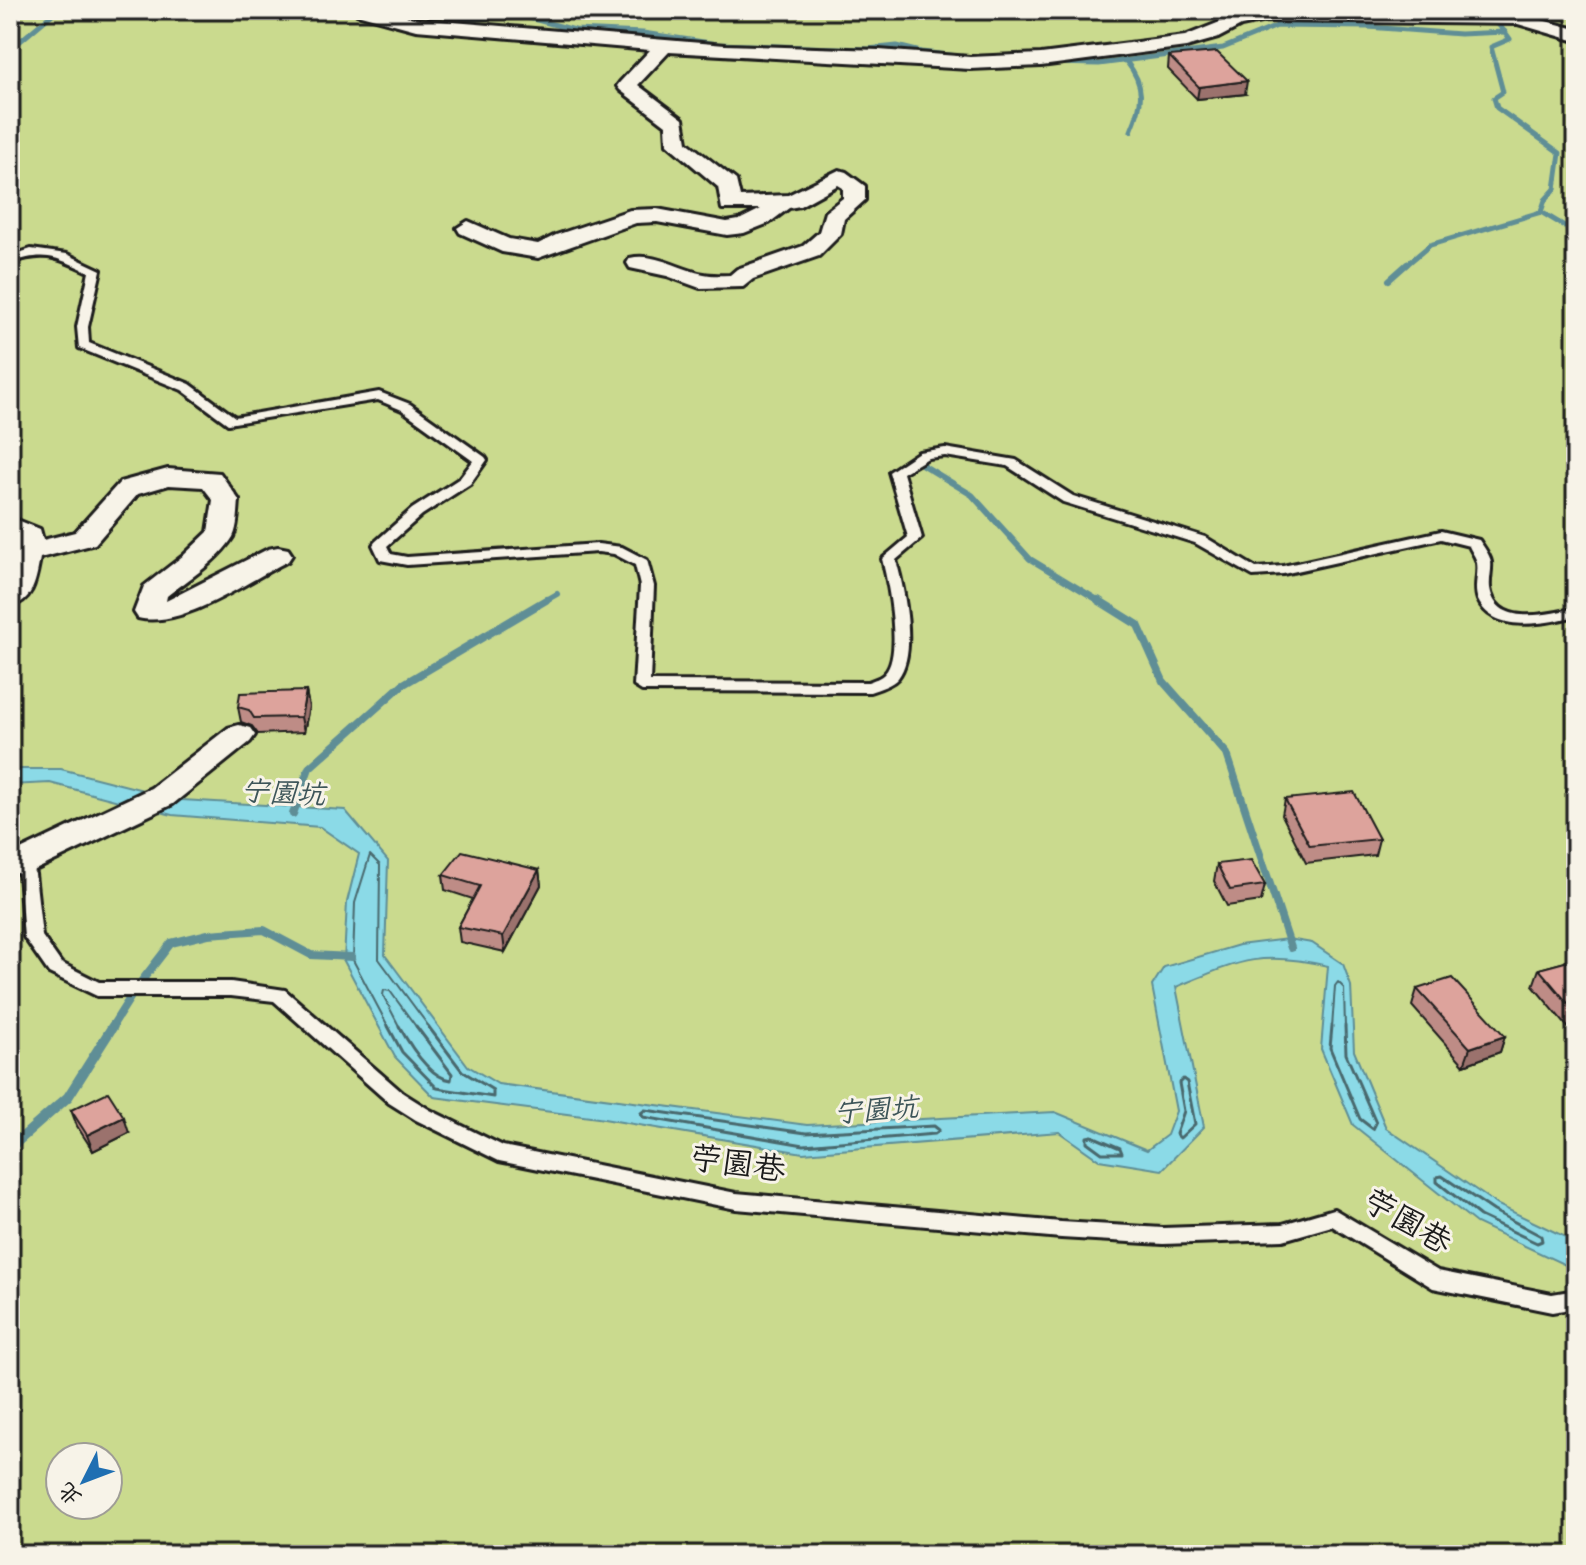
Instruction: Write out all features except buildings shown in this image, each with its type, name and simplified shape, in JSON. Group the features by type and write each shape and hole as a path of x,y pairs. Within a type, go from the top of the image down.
{"street":[{"path":"363,10 416,24 664,46 984,63 1056,58 1186,41 1236,22 1266,16 1309,14 1519,19 1576,35"},
{"path":"638,263 673,270 700,281 735,282 745,274 811,251 830,234 833,217 854,200 854,186 839,176 792,201 730,204 728,185 677,144 676,123 627,86 664,46"},
{"path":"468,228 508,247 541,251 563,240 633,216 663,216 722,230 747,225 771,213 783,202"},
{"path":"27,553 85,538 129,488 168,477 211,479 226,500 221,534 194,561 154,592 148,612 169,611 278,555"},
{"path":"10,525 30,535 20,587 10,598"},
{"path":"15,859 162,796 239,735"}],"lane":[{"path":"10,260 23,251 59,254 95,270 95,287 79,331 83,345 186,387 233,421 379,396 406,407 480,460 465,481 417,512 380,545 385,557 407,561 598,548 617,550 642,563 647,586 642,686 870,687 891,677 899,660 895,580 889,559 915,538 896,472 924,455 945,452 1011,463 1068,499 1200,540 1253,572 1283,570 1441,535 1474,543 1484,562 1481,596 1491,610 1511,618 1541,619 1576,612"},
{"name":"苧園巷","path":"15,859 27,874 33,937 55,968 97,989 231,989 279,995 396,1098 499,1153 736,1201 1061,1230 1163,1236 1283,1232 1334,1217 1433,1279 1552,1303 1576,1299"}],"green space":[{"path":"10,10 1576,10 1576,1555 10,1555"}],"water":[{"path":"10,769 61,769 182,800 345,810 388,861 385,955 468,1066 498,1084 807,1125 1055,1112 1147,1150 1167,1135 1176,1111 1152,986 1164,967 1239,945 1288,939 1312,943 1343,964 1351,986 1354,1051 1386,1128 1498,1205 1576,1242 1576,1270 1476,1223 1353,1125 1321,1049 1328,966 1284,959 1250,961 1217,970 1176,987 1204,1127 1162,1170 1099,1160 1059,1132 803,1153 598,1118 434,1097 395,1057 344,961 347,902 359,854 320,827 172,815 50,783 10,785"}],"waterway":[{"path":"12,48 57,10"},
{"path":"446,10 464,19 518,15 575,30 643,33 717,44 868,49 897,46 921,52 978,58"},
{"path":"1558,10 1576,15"},
{"path":"1496,22 1505,32"},
{"path":"1051,63 1099,64 1223,48 1277,26 1368,27 1460,34 1505,32"},
{"path":"1505,32 1510,39 1491,47 1503,92 1494,98 1497,108 1560,153 1555,189 1545,200 1541,212"},
{"path":"1126,61 1140,87 1140,103 1131,131"},
{"path":"1405,266 1430,245 1541,212"},
{"path":"1541,212 1576,233"},
{"path":"1389,280 1407,264"},
{"path":"921,464 972,495 1030,559 1101,602"},
{"path":"543,602 557,594"},
{"name":"宁園坑","path":"293,814 309,768 402,685 546,600"},
{"path":"1098,600 1138,625 1163,681 1227,754 1291,948"},
{"path":"111,1028 137,987 171,943 208,934 264,930 311,955 352,957"},
{"path":"10,1148 68,1097 113,1026"}]}
